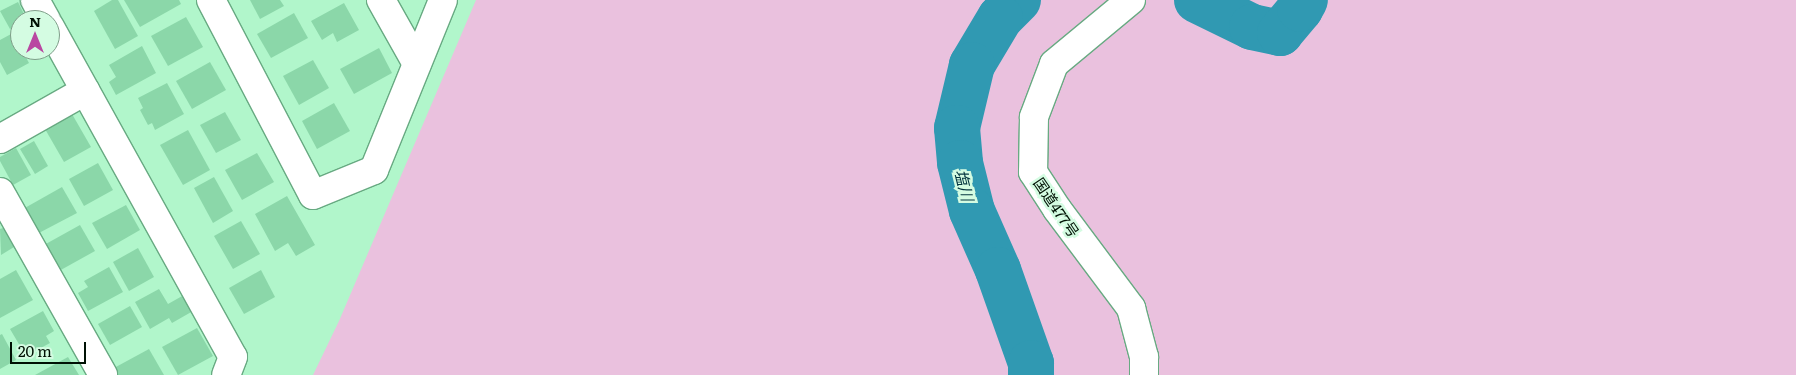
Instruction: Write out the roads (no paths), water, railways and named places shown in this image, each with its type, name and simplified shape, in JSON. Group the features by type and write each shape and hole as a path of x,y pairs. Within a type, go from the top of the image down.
{"main road":[{"path":"211,0 313,195 374,170 443,0"},
{"path":"381,0 417,64"},
{"name":"国道477号","path":"1131,0 1054,64 1034,118 1033,172 1056,209 1131,308 1144,356 1144,375"},
{"path":"60,46 233,357 226,375"},
{"path":"0,139 85,91"},
{"path":"0,192 103,375"}],"waterway":[{"name":"塩川","path":"1018,0 1000,18 972,65 957,128 960,163 972,211 998,270 1031,363 1031,375"},
{"name":"塩川","path":"1197,0 1252,27 1280,33 1305,0"}]}
